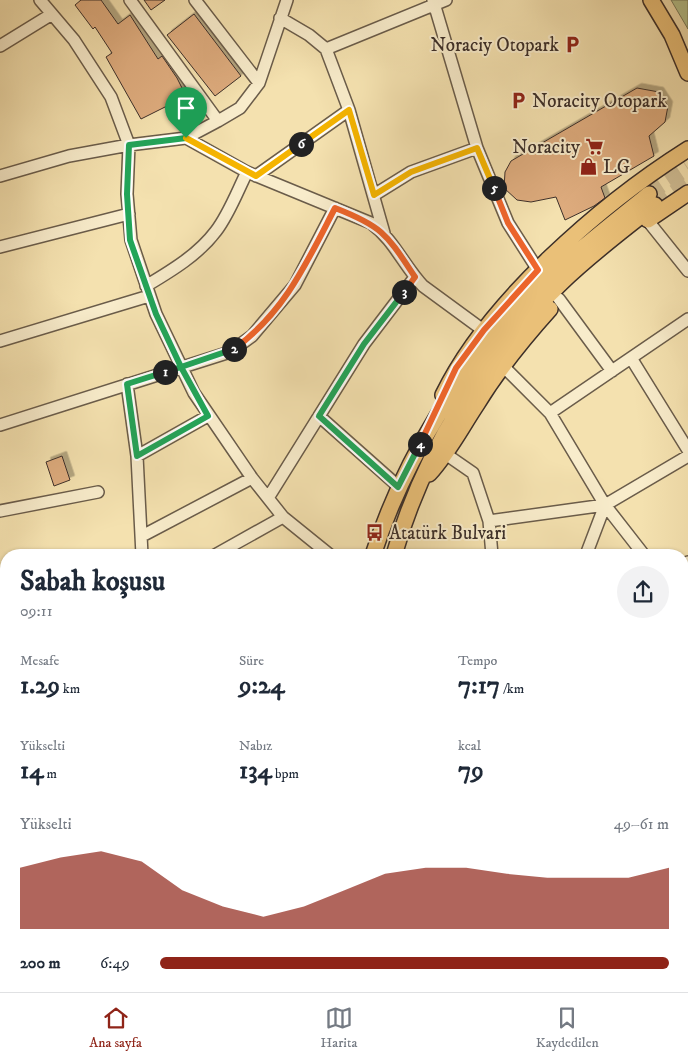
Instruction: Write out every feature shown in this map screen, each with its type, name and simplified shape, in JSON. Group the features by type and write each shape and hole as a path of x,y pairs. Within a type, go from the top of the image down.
{"main road":[{"path":"651,0 672,35 688,73"},
{"path":"672,35 688,52"},
{"path":"375,549 398,487 456,368 484,330 538,270 648,175 688,149"},
{"path":"420,484 447,455 502,366 559,299 604,256 648,221 688,193"},
{"path":"396,549 404,522 436,449 466,396 508,339 561,283 652,199 576,253 532,294 495,334 450,397 398,487"}],"street":[{"path":"40,0 74,40 111,97 129,145 130,240 156,314 181,367 208,416 252,478 283,516 323,549"},
{"path":"130,0 218,121"},
{"path":"0,176 69,156 129,145 186,138 240,108 259,83 287,0"},
{"path":"326,49 433,2 446,0"},
{"path":"197,1 259,83"},
{"path":"433,2 477,148 508,223 538,270"},
{"path":"0,46 52,14"},
{"path":"280,18 309,35 326,49 349,110 384,233"},
{"path":"0,341 148,291 200,248 216,230 251,174 349,110"},
{"path":"186,138 251,174 372,223 384,233 415,277 435,295 484,330"},
{"path":"374,195 411,172 477,148"},
{"path":"0,425 230,352 252,336 295,285 335,208"},
{"path":"0,246 129,214"},
{"path":"648,221 688,271"},
{"path":"268,498 364,344 415,277"},
{"path":"559,299 612,371"},
{"path":"550,413 688,320"},
{"path":"631,358 688,450"},
{"path":"502,366 550,413 605,505 639,549"},
{"path":"127,384 137,456 142,549"},
{"path":"137,456 208,416"},
{"path":"319,416 398,487"},
{"path":"447,455 473,474 489,522 491,549"},
{"path":"489,522 605,505 688,456"},
{"path":"142,536 252,478"},
{"path":"0,511 98,492"},
{"path":"588,549 605,505"},
{"path":"225,549 283,516"}],"green space":[{"path":"671,0 688,0 688,29"}],"building":[{"path":"81,0 101,0 118,24 130,15 158,59 162,56 177,78 190,104 173,112 169,105 141,119 106,57 112,53 95,27 93,29 75,5"},
{"path":"144,0 165,0 151,10"},
{"path":"194,14 241,76 215,96 167,35"},
{"name":"Noracity","path":"637,88 659,92 668,106 665,122 649,136 654,156 601,187 605,198 594,206 565,220 556,197 531,202 517,200 504,188 505,172 511,161"},
{"path":"62,456 70,480 54,486 46,462"}],"tunnel":[{"path":"649,194 688,168"},
{"path":"655,205 688,182"}],"place":[{"name":"Noraciy Otopark","path":"573,44"},
{"name":"Noracity Otopark","path":"518,100"},
{"name":"Noracity","path":"594,146"},
{"name":"LG","path":"589,166"},
{"name":"Atatürk Bulvari","path":"375,532"}],"route":[{"path":"186,138 129,145 127,194 130,240 156,314 181,367 127,384 137,456 208,416 181,367 230,352 252,336 295,285 335,208 372,223 384,233 415,277 364,344 319,416 398,487 456,368 484,330 538,270 526,254 508,223 477,148 411,172 374,195 349,110 256,176 216,156 186,138"}]}
